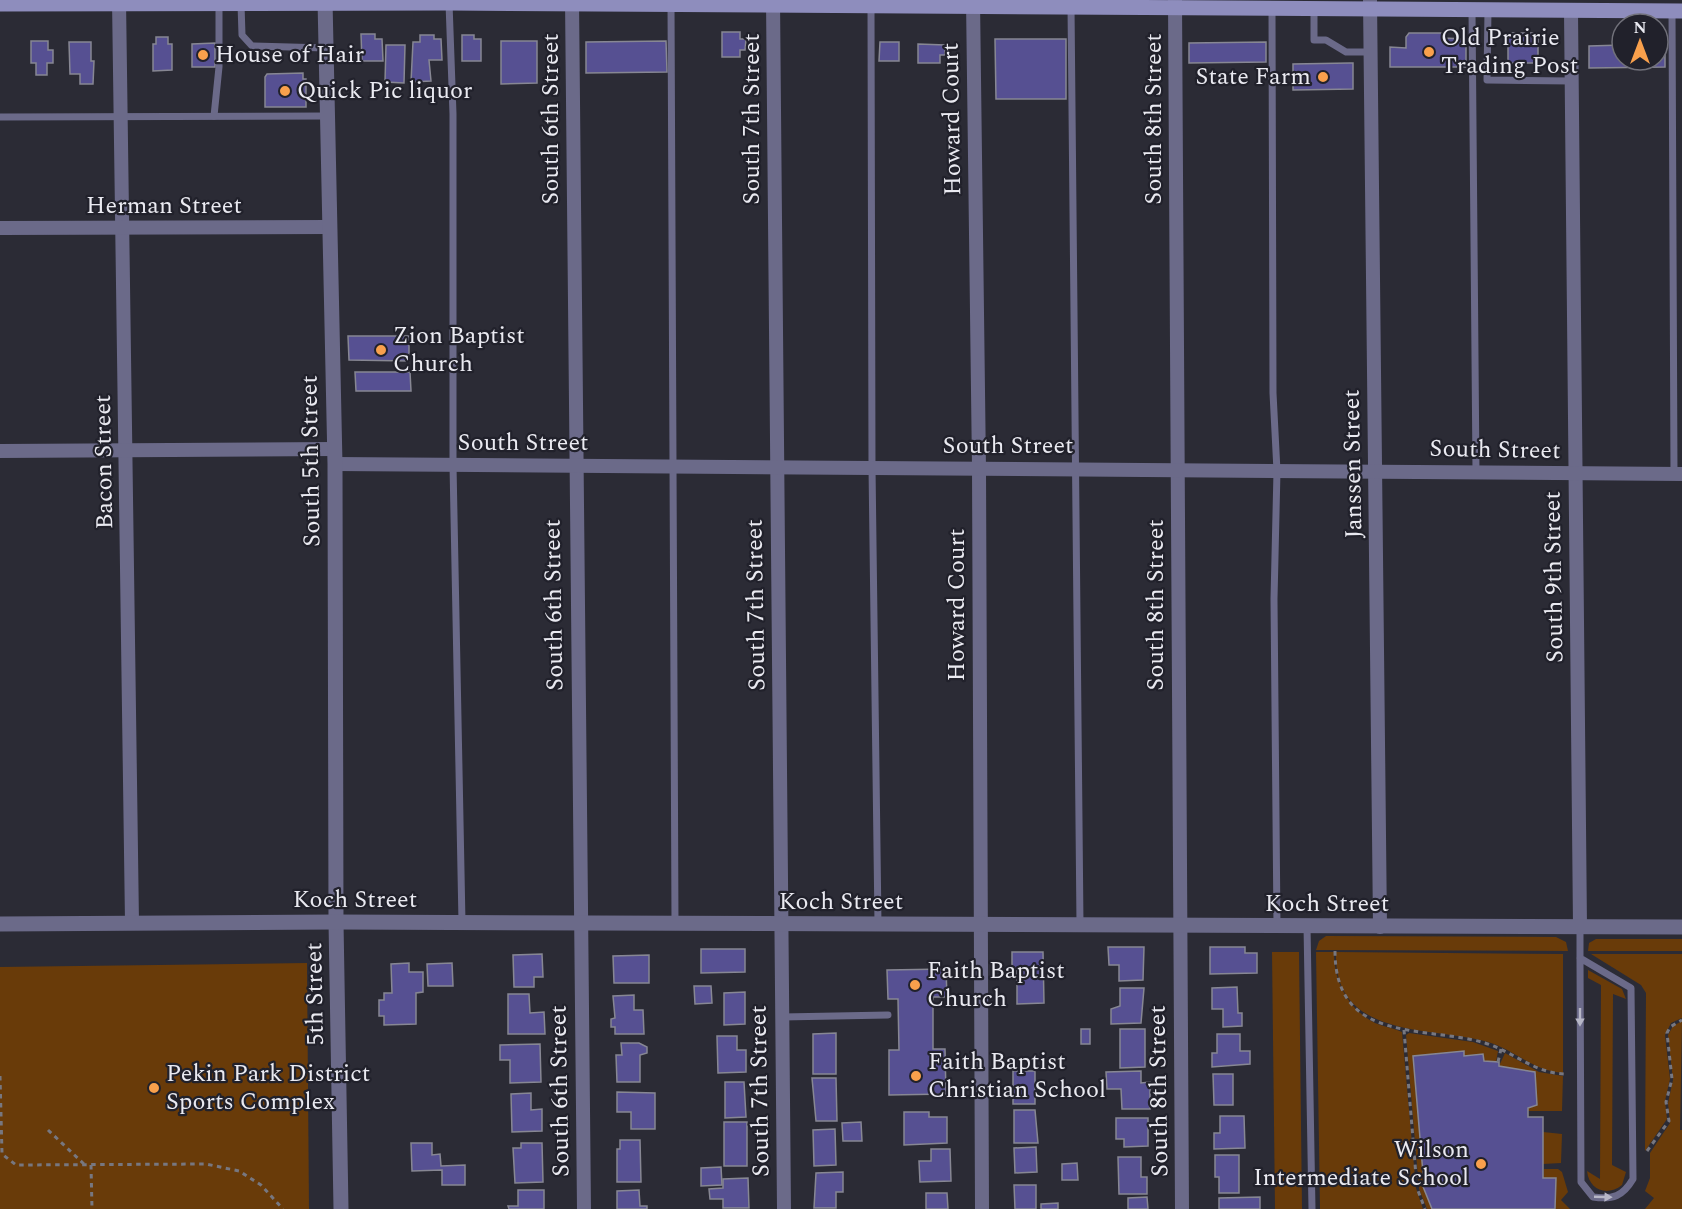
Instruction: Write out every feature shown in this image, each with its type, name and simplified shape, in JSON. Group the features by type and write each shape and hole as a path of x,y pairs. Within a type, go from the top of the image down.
{"main road":[{"path":"0,4 325,1 671,2 1175,5 1272,10 1314,10 1371,5 1472,10 1581,7 1677,11"}],"street":[{"name":"South 5th Street","path":"325,1 334,457 336,922"},
{"name":"Bacon Street","path":"119,2 132,923"},
{"name":"South 6th Street","path":"573,2 575,465 584,1209"},
{"name":"South 7th Street","path":"773,3 784,1209"},
{"name":"Howard Court","path":"974,4 979,468 982,1209"},
{"name":"South 8th Street","path":"1175,5 1182,1209"},
{"name":"Janssen Street","path":"1371,5 1380,927"},
{"name":"South 9th Street","path":"1580,927 1572,81 1581,7"},
{"name":"Herman Street","path":"0,228 329,227"},
{"name":"South Street","path":"0,451 126,450 334,457 453,465 1678,474"},
{"name":"5th Street","path":"336,922 341,1209"},
{"name":"Koch Street","path":"0,924 462,922 1682,927"}],"lane":[{"path":"214,116 214,90 219,67 221,2"},
{"path":"241,2 242,36 252,46 326,48"},
{"path":"449,2 453,114 453,465 462,922"},
{"path":"671,2 675,923"},
{"path":"871,4 872,467 878,924"},
{"path":"1071,4 1073,469 1080,925"},
{"path":"1272,10 1272,372 1277,471 1274,599 1277,926"},
{"path":"1314,10 1314,40 1326,40 1346,52 1372,52"},
{"path":"1472,10 1476,472"},
{"path":"1488,10 1487,80 1572,81"},
{"path":"1677,11 1678,474"},
{"path":"0,117 327,116"},
{"path":"1307,926 1311,1209"},
{"path":"1580,927 1580,958 1581,1182 1593,1197 1606,1199 1619,1196 1633,1179 1631,987 1580,958"},
{"path":"782,1017 888,1015"}],"path":[{"path":"1335,951 1338,978 1353,1005 1377,1022 1404,1030 1472,1040 1501,1049 1540,1071 1565,1074"},
{"path":"1647,1151 1669,1121 1666,1102 1672,1080 1667,1033 1670,1027 1682,1020"},
{"path":"1404,1030 1417,1188 1425,1209"},
{"path":"1498,1062 1501,1049"},
{"path":"0,1076 2,1154 16,1165 206,1164 238,1171 261,1185 283,1209"},
{"path":"48,1130 85,1165"},
{"path":"91,1165 92,1209"}],"shaded area":[{"path":"1326,936 1556,937 1566,942 1568,951 1316,950 1319,941"},
{"path":"1596,939 1682,939 1682,951 1588,951 1589,943"},
{"path":"1272,952 1299,952 1302,1209 1275,1209"},
{"path":"1316,952 1334,952 1340,984 1357,1010 1375,1023 1402,1032 1416,1188 1423,1209 1320,1209"},
{"path":"1336,952 1563,954 1563,1073 1542,1068 1488,1042 1415,1030 1390,1024 1368,1015 1351,1001 1339,980"},
{"path":"1591,954 1682,954 1682,1018 1671,1023 1665,1035 1670,1079 1665,1101 1667,1119 1645,1151 1646,993 1641,985"},
{"name":"Pekin Park District Sports Complex","path":"307,963 309,1209 0,1209 0,967"},
{"path":"1588,970 1622,989 1626,999 1613,994 1612,1165 1626,1172 1622,1185 1610,1191 1595,1187 1588,1178 1587,1171 1600,1179 1601,985 1588,978"},
{"path":"1682,1021 1680,1130 1682,1130 1682,1209 1645,1209 1654,1198 1645,1191 1650,1178 1650,1153 1670,1123 1668,1103 1673,1080 1668,1035 1673,1026"},
{"path":"1409,1033 1473,1042 1498,1051 1496,1062 1484,1061 1483,1054 1464,1056 1464,1051 1413,1056 1423,1173 1426,1182 1422,1184 1432,1209 1427,1209 1419,1189 1406,1035"},
{"path":"1505,1053 1539,1072 1563,1076 1562,1111 1528,1111 1528,1108 1537,1105 1535,1072 1499,1066"},
{"path":"1543,1132 1562,1134 1561,1163 1543,1164"},
{"path":"1544,1169 1558,1169 1562,1172 1568,1192 1561,1200 1570,1209 1555,1209 1556,1178 1543,1178"}],"building":[{"path":"722,32 740,32 740,39 746,39 745,50 740,50 740,57 722,57"},
{"path":"1409,33 1443,33 1443,38 1466,39 1466,67 1390,67 1390,47 1406,48 1406,37"},
{"path":"1508,33 1538,33 1538,63 1508,63"},
{"path":"361,34 375,34 375,39 382,39 383,61 362,61"},
{"path":"420,35 434,35 434,39 441,39 442,60 429,60 431,81 411,82 413,42 420,42"},
{"path":"462,35 474,35 474,39 481,39 481,61 462,61"},
{"path":"156,37 168,37 168,44 172,44 172,70 153,71 153,44 156,44"},
{"path":"995,39 1066,39 1066,99 996,99"},
{"path":"31,41 48,41 48,50 53,50 53,63 47,63 47,75 36,75 36,63 31,63"},
{"path":"501,41 537,41 537,83 501,84"},
{"path":"666,41 667,72 586,73 586,42"},
{"path":"69,42 91,42 91,61 94,61 93,84 80,84 80,74 70,74"},
{"path":"880,42 899,42 899,61 879,61"},
{"path":"1266,42 1266,62 1189,63 1189,43"},
{"path":"215,43 215,67 192,67 192,44"},
{"path":"918,44 945,45 945,55 940,55 940,63 918,63"},
{"path":"386,45 405,45 404,83 385,82"},
{"path":"1610,45 1610,68 1589,68 1589,46"},
{"path":"1353,63 1353,89 1293,90 1293,64"},
{"path":"303,73 303,79 306,79 306,107 265,107 265,77 267,74"},
{"path":"348,336 409,336 409,361 349,360"},
{"path":"355,372 410,372 411,391 356,391"},
{"path":"1108,947 1144,947 1143,980 1119,981 1119,965 1109,965"},
{"path":"1210,947 1245,947 1245,953 1257,953 1257,973 1210,974"},
{"path":"701,949 745,949 745,972 701,973"},
{"path":"1012,952 1043,952 1044,1003 1017,1004 1017,970 1012,971"},
{"path":"542,954 543,977 534,977 534,987 514,987 513,955"},
{"path":"649,955 649,983 614,983 613,956"},
{"path":"409,963 409,972 423,972 423,992 416,993 416,1024 384,1025 384,1016 379,1016 379,1000 384,1000 384,993 392,993 391,964"},
{"path":"452,963 453,986 428,986 427,964"},
{"path":"946,969 947,997 933,997 933,1049 945,1049 946,1094 889,1095 889,1050 899,1050 898,999 888,999 887,970"},
{"path":"694,986 711,986 712,1003 695,1004"},
{"path":"1237,987 1238,1013 1242,1013 1242,1026 1223,1027 1223,1009 1212,1009 1212,988"},
{"path":"1120,988 1144,988 1141,1023 1111,1024 1111,1009 1120,1006"},
{"path":"745,992 745,1024 724,1025 724,993"},
{"path":"508,994 529,994 530,1013 544,1012 545,1034 508,1034"},
{"path":"634,995 634,1010 643,1010 644,1034 615,1034 615,1027 611,1027 611,1019 615,1018 613,996"},
{"path":"1081,1029 1090,1029 1090,1044 1081,1044"},
{"path":"1120,1029 1145,1029 1145,1067 1120,1068"},
{"path":"836,1033 836,1074 813,1074 813,1034"},
{"path":"1217,1034 1240,1034 1240,1051 1250,1051 1250,1064 1212,1067 1212,1053 1217,1053"},
{"path":"717,1036 737,1036 737,1050 746,1050 746,1072 718,1073"},
{"path":"621,1043 639,1043 647,1047 647,1053 640,1055 640,1082 617,1082 616,1055 622,1055"},
{"path":"540,1044 541,1082 510,1083 510,1060 500,1060 500,1045"},
{"path":"1464,1051 1464,1056 1483,1054 1484,1061 1499,1062 1499,1066 1535,1072 1537,1105 1528,1108 1528,1117 1543,1117 1543,1178 1556,1178 1555,1209 1432,1209 1422,1184 1426,1182 1423,1173 1413,1056"},
{"path":"1013,1071 1035,1071 1035,1104 1013,1104"},
{"path":"1141,1071 1141,1083 1150,1082 1150,1109 1122,1109 1121,1089 1107,1089 1106,1072"},
{"path":"1213,1074 1233,1074 1233,1105 1214,1105"},
{"path":"812,1078 836,1078 837,1121 816,1121"},
{"path":"725,1082 744,1082 746,1117 725,1118"},
{"path":"617,1092 655,1093 655,1129 631,1129 631,1112 617,1112"},
{"path":"531,1093 531,1110 542,1109 542,1131 512,1132 511,1094"},
{"path":"1014,1110 1035,1110 1038,1143 1014,1143"},
{"path":"904,1112 929,1112 929,1117 947,1117 947,1143 904,1145"},
{"path":"1220,1116 1244,1116 1245,1148 1214,1149 1214,1133 1220,1133"},
{"path":"1116,1118 1148,1118 1148,1146 1124,1147 1124,1139 1116,1139"},
{"path":"724,1122 747,1122 747,1166 724,1166"},
{"path":"861,1122 862,1141 843,1141 842,1123"},
{"path":"835,1129 836,1165 814,1166 813,1130"},
{"path":"620,1140 640,1140 641,1182 617,1182 617,1149 620,1149"},
{"path":"411,1143 432,1143 432,1155 440,1154 441,1166 465,1165 465,1185 442,1185 442,1170 412,1171"},
{"path":"521,1143 542,1143 543,1182 515,1183 513,1148 521,1148"},
{"path":"1036,1147 1037,1172 1015,1173 1014,1148"},
{"path":"931,1149 950,1149 951,1181 920,1182 919,1161 931,1161"},
{"path":"1215,1155 1239,1155 1239,1193 1219,1193 1219,1177 1215,1177"},
{"path":"1118,1157 1141,1157 1141,1177 1147,1177 1147,1194 1119,1194"},
{"path":"1077,1163 1078,1180 1062,1180 1062,1164"},
{"path":"721,1167 722,1185 701,1186 701,1168"},
{"path":"843,1172 843,1192 836,1192 836,1208 814,1208 816,1173"},
{"path":"748,1178 749,1208 723,1208 723,1199 710,1199 709,1189 723,1188 723,1179"},
{"path":"1014,1185 1036,1185 1036,1209 1015,1209"},
{"path":"518,1190 544,1190 544,1209 509,1209 508,1206 518,1206"},
{"path":"639,1190 640,1206 647,1206 647,1209 617,1209 617,1191"},
{"path":"926,1193 947,1193 948,1209 926,1209"},
{"path":"1147,1197 1148,1209 1128,1209 1128,1198"},
{"path":"1260,1197 1260,1209 1219,1209 1219,1198"},
{"path":"1058,1203 1058,1209 1041,1209 1041,1204"}],"place":[{"name":"Old Prairie Trading Post","path":"1429,52"},
{"name":"House of Hair","path":"203,55"},
{"name":"State Farm","path":"1323,77"},
{"name":"Quick Pic liquor","path":"285,91"},
{"name":"Zion Baptist Church","path":"381,350"},
{"name":"Faith Baptist Church","path":"915,985"},
{"name":"Faith Baptist Christian School","path":"916,1076"},
{"name":"Pekin Park District Sports Complex","path":"154,1088"},
{"name":"Wilson Intermediate School","path":"1481,1164"}]}
